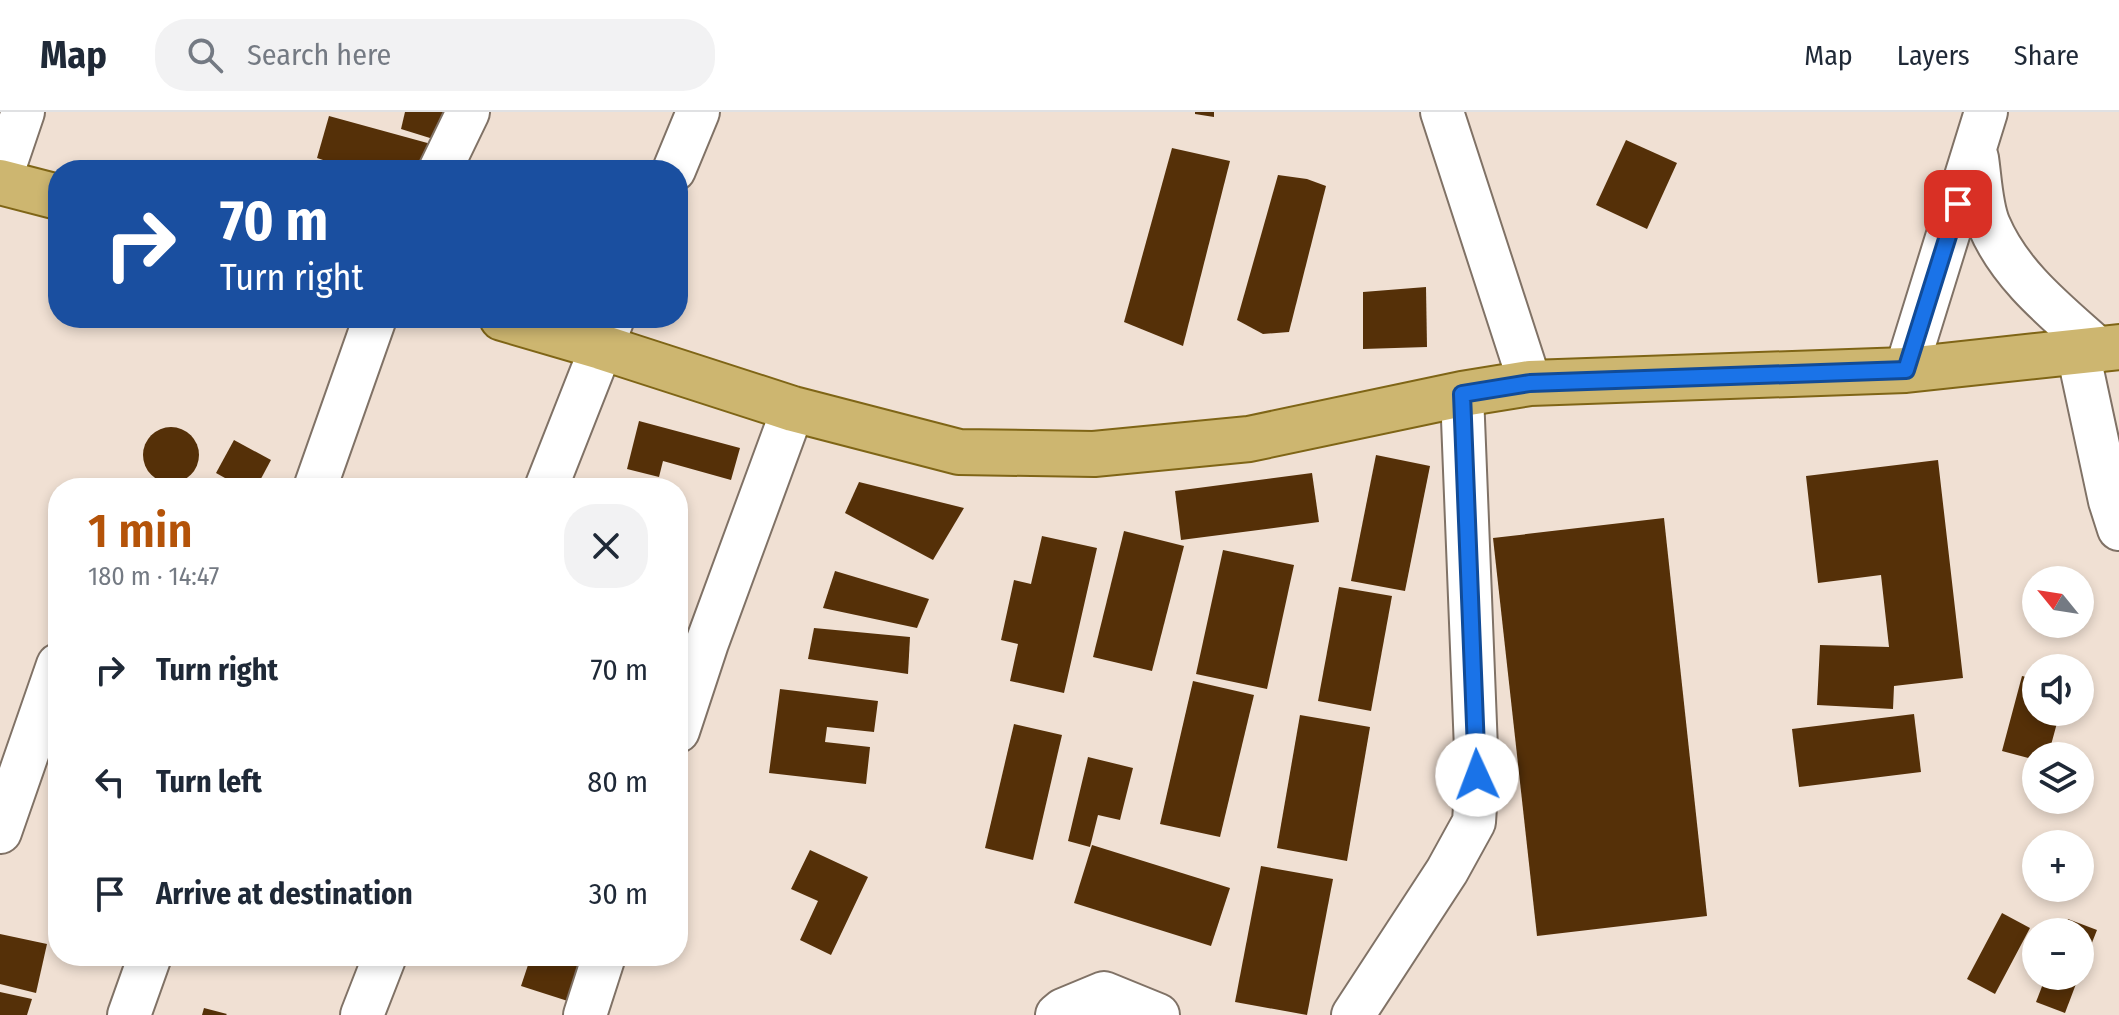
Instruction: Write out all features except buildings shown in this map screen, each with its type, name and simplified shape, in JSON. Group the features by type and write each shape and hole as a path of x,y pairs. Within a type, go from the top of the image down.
{"main road":[{"path":"0,181 48,194"},
{"path":"572,328 607,333 793,409 959,452 1094,454 1249,439 1462,394 1530,383 1906,370 2099,350"}],"street":[{"path":"0,181 23,112"},
{"path":"445,160 468,112"},
{"path":"678,160 698,112"},
{"path":"1442,112 1530,383"},
{"path":"1981,130 1988,222 2008,261 2052,309 2099,350 2110,501 2119,529"},
{"path":"1906,370 1981,130"},
{"path":"319,478 371,328"},
{"path":"550,478 607,333"},
{"path":"1353,1015 1447,871 1474,822 1477,775 1462,394"},
{"path":"688,701 793,409"},
{"path":"0,832 48,694"},
{"path":"129,1015 146,966"},
{"path":"362,1015 381,966"},
{"path":"585,1015 601,966"},
{"path":"1057,1015 1104,993 1158,1015"}],"route":[{"path":"1477,775 1462,394 1530,383 1906,370 1958,204"}]}
